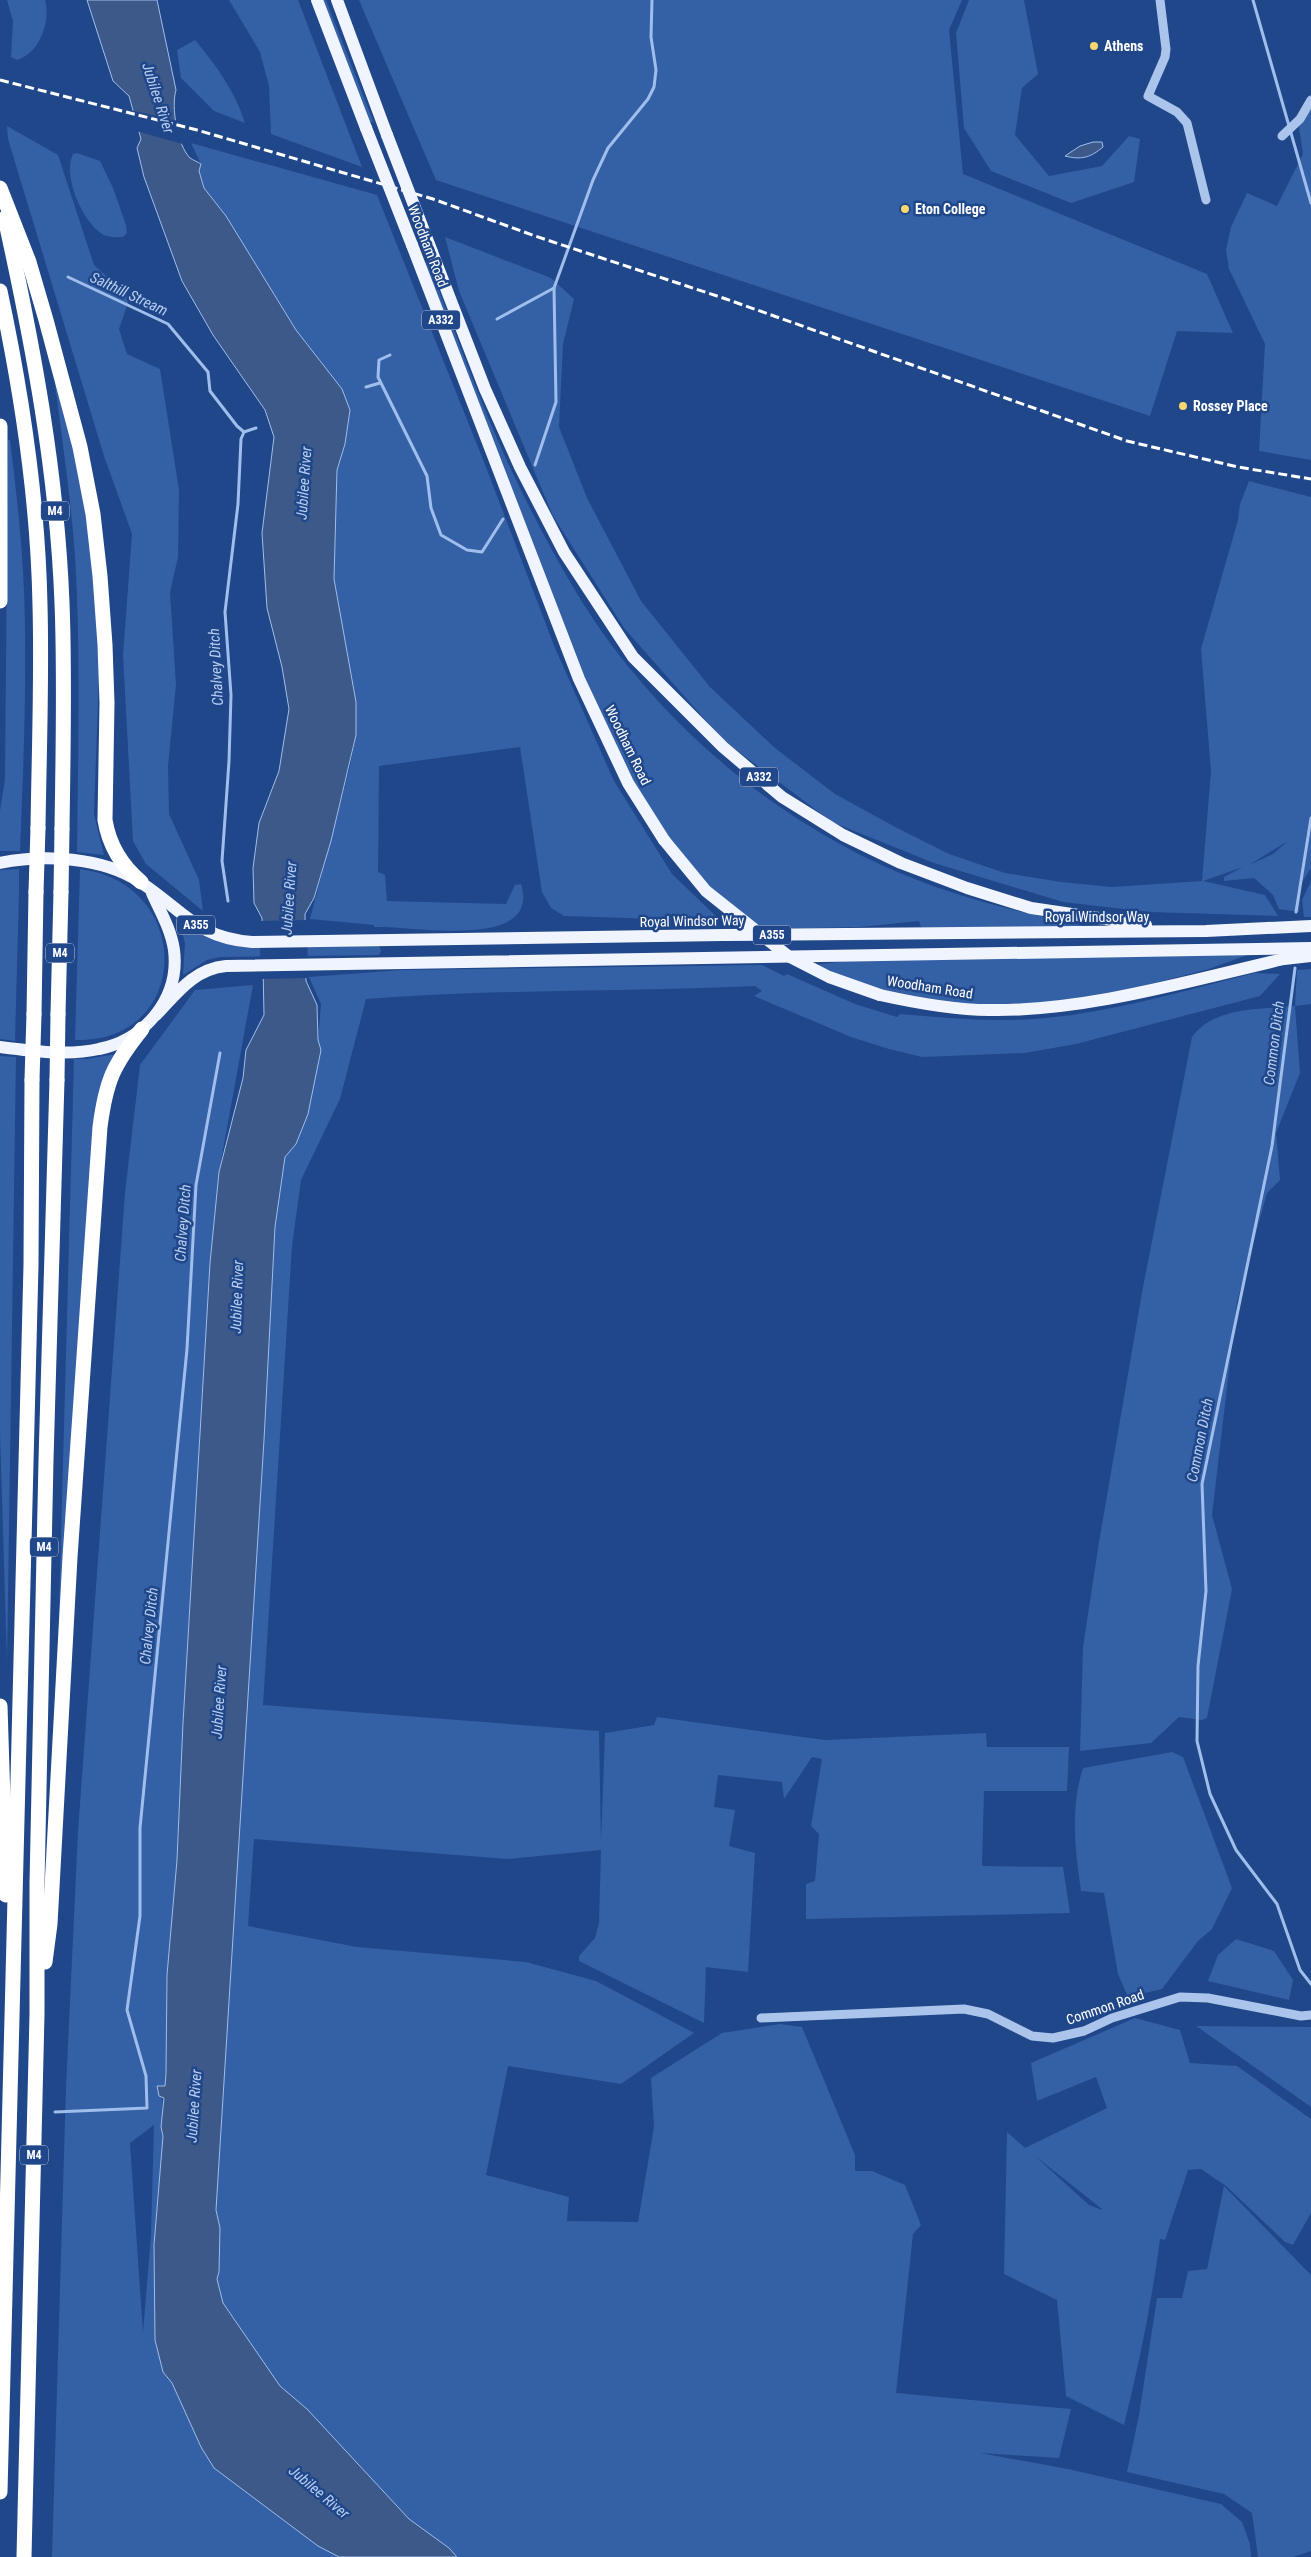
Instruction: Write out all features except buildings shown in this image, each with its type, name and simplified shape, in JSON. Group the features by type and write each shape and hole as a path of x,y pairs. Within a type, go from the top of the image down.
{"highway":[{"path":"0,188 32,270 61,372 88,486 103,609 107,704 105,820 108,835 117,854 129,871 145,885"},
{"name":"M4","path":"0,197 33,348 44,417 55,513 63,645 61,892 46,1460 37,1883 37,2014 24,2557"},
{"name":"M4","path":"0,291 22,411 37,550 41,667 32,1080 31,1265 0,2492"},
{"path":"0,426 0,602"},
{"name":"M4","path":"37,2014 50,1924 70,1566 100,1127 103,1100 110,1076 117,1062 142,1029"},
{"name":"M4","path":"0,1706 3,1850 12,1987"}],"main road":[{"name":"Woodham Road","path":"317,0 579,679 628,782 664,840 706,891 788,956 829,977 880,995 936,1006 989,1010 1041,1008 1152,989 1261,964 1311,956"},
{"name":"Woodham Road","path":"337,0 485,389 520,468 564,552 633,657 723,747 782,797 843,835 901,863 967,888 1032,908 1100,919 1206,931"},
{"name":"Royal Windsor Way","path":"0,863 14,860 88,862 119,870 145,885 199,927 225,938 252,942 723,935 1206,931 1311,926"},
{"path":"0,1047 74,1052 89,1051 122,1042 142,1029 156,1015 169,990 174,959 169,930 145,885"},
{"name":"A355","path":"156,1015 187,982 203,971 218,967 342,963 1311,948"}],"street":[{"path":"1160,0 1166,49 1165,57 1148,96 1177,112 1187,123 1206,200"},
{"path":"1282,136 1300,120 1311,100"},
{"name":"Common Road","path":"761,2018 964,2010 988,2014 1032,2036 1053,2038 1084,2031 1112,2018 1180,1997 1208,1998 1301,2016 1311,2015"}],"shaded area":[{"path":"7,0 45,0 46,17 42,35 32,51 17,60 11,57 13,21"},
{"path":"229,0 298,0 362,167 271,134 269,86 260,52"},
{"path":"322,0 326,0 374,123 369,121"},
{"name":"Eton College","path":"359,0 962,0 949,30 963,174 1207,274 1233,333 1177,331 1150,416 436,180"},
{"path":"969,0 1024,0 1038,74 1022,88 1015,135 1049,176 1102,166 1129,136 1140,139 1134,182 1071,203 991,171 964,128 956,33"},
{"path":"195,40 224,79 236,100 245,123 214,111 181,78 177,50"},
{"path":"1311,106 1311,460 1259,451 1265,344 1229,269 1226,250 1231,227 1247,193 1277,206 1303,154 1299,127"},
{"path":"7,126 58,155 94,265 130,297 119,329 127,354 160,369 179,490 178,557 170,592 176,685 168,766 169,814 199,880 203,911 146,864 133,841 123,655 132,534 104,456 8,139"},
{"path":"191,143 377,195 484,462 555,648 614,781 672,874 721,921 564,916 551,908 542,892 520,747 379,766 378,872 385,875 387,901 506,904 515,885 521,884 522,905 512,919 493,927 469,930 442,930 374,927 374,925 310,919 350,766 356,735 356,702 334,580 337,470 345,444 350,410 342,389 296,330 226,216 204,188 199,171 201,164"},
{"path":"77,153 100,161 113,188 126,225 127,233 123,237 104,235 96,229 82,210 76,199 70,174 70,163 73,154"},
{"path":"445,237 551,278 574,299 563,344 559,427 587,498 641,601 710,687 775,748 835,794 949,854 1005,873 1061,882 1112,887 1202,881 1211,771 1201,649 1238,520 1240,504 1249,481 1311,497 1311,868 1301,884 1299,912 1279,909 1273,895 1254,878 1224,881 1224,877 1243,867 1203,881 1265,895 1278,916 1149,912 1063,902 934,863 832,822 723,740 624,628 553,516 459,291","holes":["1288,841 1273,854 1249,865"]},
{"path":"428,262 490,422 518,485 542,531 575,590 602,632 633,673 668,711 705,748 745,781 787,812 832,840 878,863 925,883 965,897 1089,927 921,927 919,921 860,927 761,929 707,886 680,856 630,777 600,716 423,263"},
{"path":"57,382 69,424 93,554 99,672 94,814 104,855 77,852 79,704 77,593 71,513 55,383"},
{"path":"8,440 10,440 18,512 25,609 25,715 20,851 0,851 0,811 5,779"},
{"path":"19,869 15,1041 0,1039 0,870"},
{"path":"80,869 117,880 144,902 160,930 164,961 158,991 142,1017 114,1034 75,1040"},
{"path":"1311,881 1311,917 1304,917 1302,900"},
{"path":"179,921 209,937 379,945 381,951 379,955 220,957 207,960 183,975 185,943"},
{"path":"1250,954 1209,969 1143,986 1062,1002 979,1007 883,991 814,965 854,960"},
{"path":"762,965 784,976 787,974 855,1004 897,1017 900,1014 983,1020 1033,1019 1089,1012 1145,1001 1255,973 1280,974 1260,996 1076,1044 1025,1053 922,1057 851,1037 754,996 762,991 755,986 512,992 366,999 340,1099 301,1180 292,1246 263,1705 599,1731 601,1843 605,1733 654,1725 657,1717 825,1740 986,1733 987,1747 1069,1747 1067,1791 984,1791 982,1866 1063,1867 1070,1913 806,1919 806,1884 815,1881 819,1834 811,1826 822,1759 812,1757 784,1799 782,1782 718,1775 714,1807 735,1810 729,1846 755,1853 748,1972 706,1967 704,2023 579,1961 579,1956 595,1938 599,1923 601,1850 507,1859 254,1839 248,1926 357,1947 526,1962 596,1981 694,2033 621,2084 508,2066 486,2175 569,2197 567,2221 638,2222 654,2127 651,2078 722,2033 780,2024 802,2027 855,2155 855,2171 872,2171 905,2185 921,2225 913,2234 896,2393 1071,2409 1059,2458 980,2453 1068,2469 1221,2504 1242,2522 1250,2544 1251,2557 457,2557 449,2548 409,2519 307,2409 280,2386 223,2303 217,2279 219,2272 220,2228 216,2210 275,1227 285,1157 296,1144 321,1050 318,1040 321,1004 309,977 402,970"},
{"path":"1311,969 1311,1004 1295,1006 1297,970"},
{"path":"253,985 219,1172 210,1263 183,1723 177,1860 167,1975 166,2074 165,2086 157,2086 163,2105 163,2136 154,2245 163,2372 172,2383 201,2447 214,2468 318,2546 339,2557 52,2557 66,2087 78,1831 125,1193 140,1065 195,990","holes":["154,2125 151,2235 143,2333 130,2143"]},
{"path":"1295,1006 1300,1073 1276,1133 1280,1180 1267,1193 1237,1302 1212,1515 1232,1589 1207,1718 1202,1720 1179,1717 1151,1743 1080,1751 1083,1647 1099,1542 1143,1287 1192,1037 1201,1027 1225,1015 1253,1009"},
{"path":"116,1054 103,1077 58,1647 74,1059"},
{"path":"0,1056 16,1057 7,1663 0,1432"},
{"path":"1172,1752 1183,1757 1232,1888 1212,1929 1198,1941 1162,1989 1128,1997 1118,1974 1104,1893 1081,1891 1075,1829 1076,1798 1083,1768"},
{"path":"1236,1939 1274,1951 1293,1980 1289,2000 1208,1981 1218,1955"},
{"path":"1135,2018 1180,2030 1190,2063 1237,2066 1311,2119 1311,2213 1293,2245 1285,2242 1226,2186 1201,2169 1188,2170 1165,2240 1160,2239 1145,2333 1124,2425 1066,2396 1057,2300 1004,2274 1007,2132 1025,2148 1107,2108 1096,2077 1037,2101 1031,2063","holes":["1035,2156 1102,2209 1089,2205"]},
{"path":"1196,2026 1311,2027 1311,2107"},
{"path":"1224,2186 1311,2275 1311,2551 1293,2557 1258,2557 1252,2513 1224,2494 1127,2472 1139,2415 1157,2298 1182,2298 1188,2271 1207,2269"}],"water":[{"name":"Jubilee River","path":"87,0 157,0 176,90 174,106 176,125 185,152 190,158 201,164 199,171 204,188 226,216 296,330 342,389 350,410 345,444 337,470 334,579 356,702 356,735 331,841 314,898 305,914 306,981 317,1005 318,1040 321,1050 308,1114 296,1144 285,1157 275,1227 264,1440 216,2210 220,2228 219,2272 217,2279 223,2303 280,2386 307,2409 409,2519 449,2548 457,2557 339,2557 318,2546 214,2468 201,2447 172,2383 163,2372 155,2340 154,2245 163,2136 161,2127 164,2098 159,2096 157,2086 165,2086 166,2074 167,1975 177,1860 183,1723 210,1263 219,1172 243,1078 246,1050 264,1015 262,918 254,903 253,868 259,823 279,771 289,709 282,667 267,608 262,533 274,437 265,410 213,335 182,281 144,177 137,148 141,139 129,96 113,81"},
{"path":"1093,142 1102,142 1103,147 1094,154 1076,158 1065,156 1080,146"}],"pier":[{"path":"130,110 179,121 186,145 136,131"},
{"path":"307,920 308,978 261,979 259,921"}],"waterway":[{"path":"535,465 556,402 554,288 593,180 608,148 648,99 654,87 656,70 651,37 652,0"},
{"path":"1253,0 1311,203"},
{"name":"Salthill Stream","path":"68,277 168,324 208,372 210,391 237,426 244,432"},
{"path":"497,319 554,288"},
{"path":"390,355 379,360 378,377 427,476 431,508 441,535 467,550 482,552 503,519"},
{"path":"366,387 380,383"},
{"path":"244,432 256,428"},
{"name":"Chalvey Ditch","path":"228,901 222,861 229,761 231,695 225,612 238,504 241,439 244,432"},
{"name":"Common Ditch","path":"1296,912 1311,818"},
{"name":"Common Ditch","path":"1295,968 1272,1146 1202,1484 1206,1591 1198,1666 1197,1741 1210,1794 1236,1850 1277,1904 1300,1970 1311,1984"},
{"name":"Chalvey Ditch","path":"55,2112 147,2108 146,2076 127,2010 140,1916 140,1828 187,1349 196,1185 220,1053"}],"railway":[{"path":"0,80 197,130 433,199 535,236 726,299 1127,441 1238,467 1311,479"}],"place":[{"name":"Athens","path":"1094,46"},
{"name":"Eton College","path":"905,209"},
{"name":"Rossey Place","path":"1183,406"}]}
